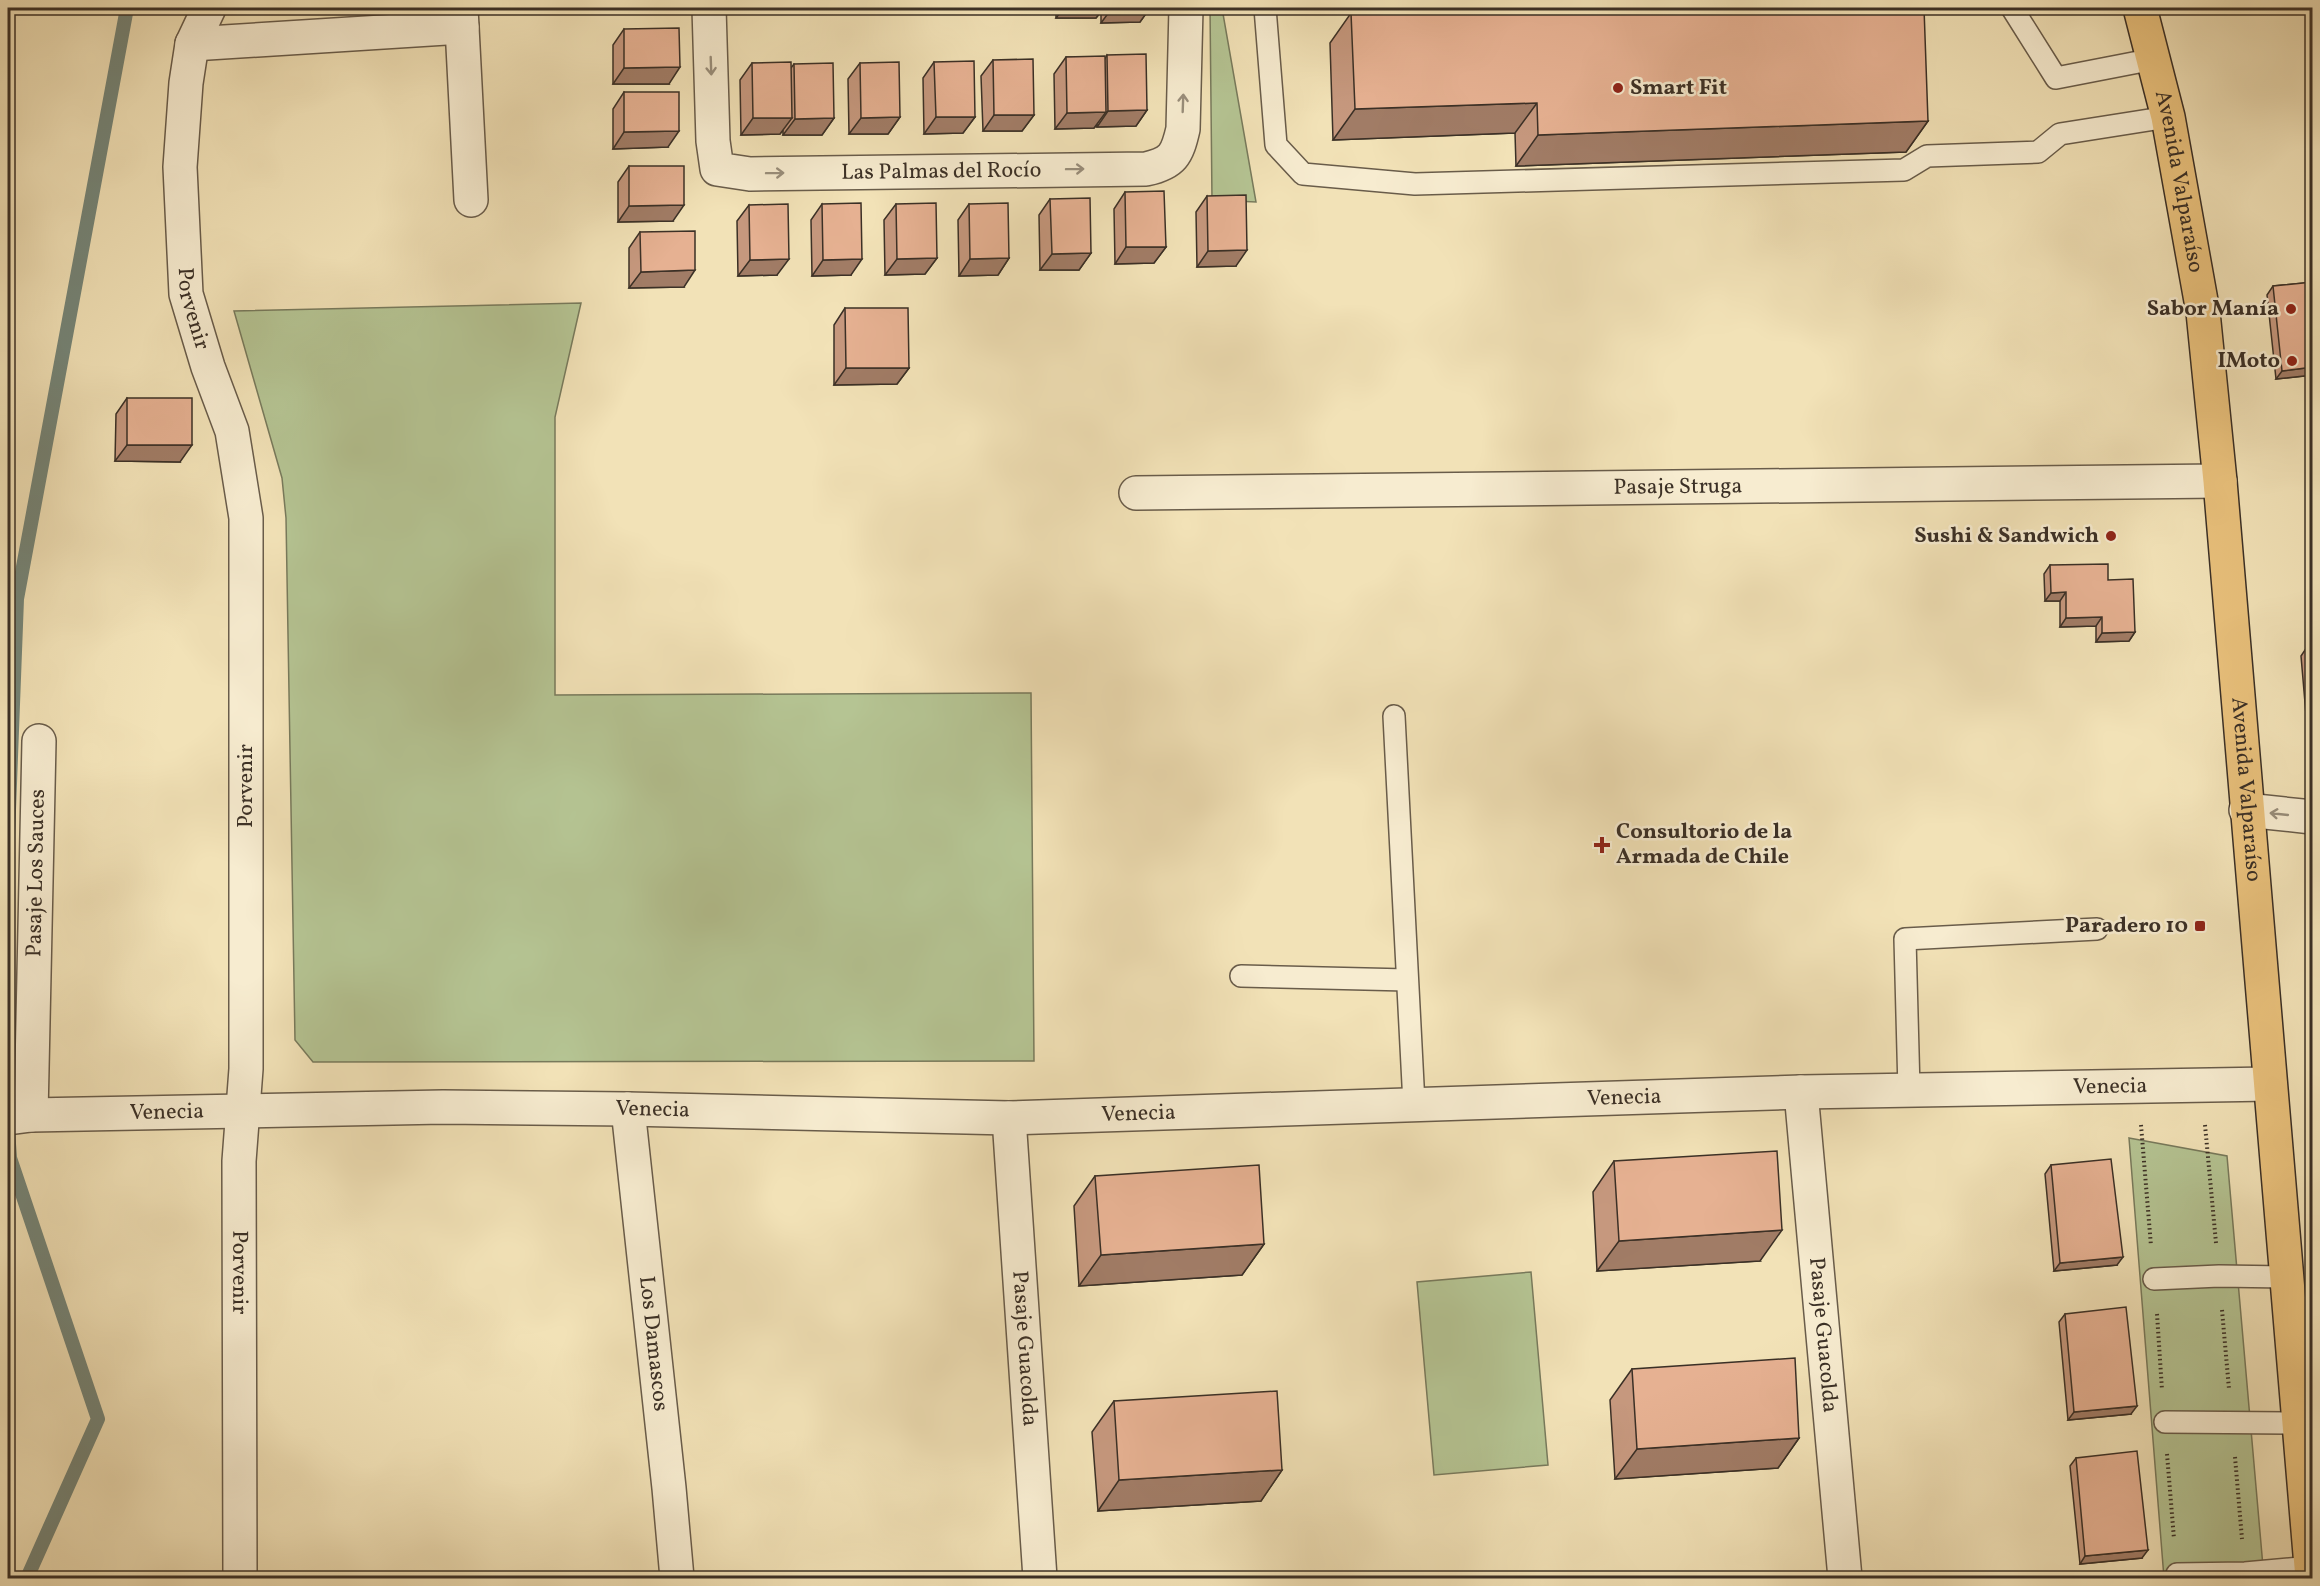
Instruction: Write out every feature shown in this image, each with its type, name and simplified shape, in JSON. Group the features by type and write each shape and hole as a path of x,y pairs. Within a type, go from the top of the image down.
{"main road":[{"name":"Avenida Valparaíso","path":"2140,8 2168,117 2203,312 2220,481 2298,1423 2308,1483 2311,1573"}],"street":[{"name":"Porvenir","path":"209,8 192,44 186,83 180,167 186,294 208,367 232,431 246,518 246,1069 239,1161 240,1578"},
{"name":"Las Palmas del Rocío","path":"709,8 717,169 750,174 1146,169 1160,166 1171,159 1179,147 1183,129 1186,8"},
{"path":"192,44 461,17 471,200"},
{"name":"Pasaje Struga","path":"1136,493 2220,481"},
{"name":"Pasaje Los Sauces","path":"19,1117 39,741"},
{"path":"2246,810 2313,817"},
{"name":"Venecia","path":"19,1117 442,1107 1009,1118 1801,1092 2270,1084"},
{"name":"Pasaje Guacolda","path":"1801,1092 1845,1578"},
{"name":"Los Damascos","path":"628,1109 677,1578"},
{"name":"Pasaje Guacolda","path":"1009,1118 1040,1578"}],"lane":[{"path":"1265,8 1276,145 1303,174 1415,184 1904,170 1927,156 2038,152 2060,134 2168,117"},
{"path":"2012,8 2056,78 2154,59"},
{"path":"1394,716 1414,1104"},
{"path":"1909,1090 1905,939 2097,929"},
{"path":"1241,976 1407,980"},
{"path":"2154,1279 2218,1276 2286,1277"},
{"path":"2165,1422 2298,1423"},
{"path":"2177,1574 2311,1573"}],"path":[{"path":"2202,1085 2245,1573"},
{"path":"2138,1086 2177,1574"}],"green space":[{"path":"1210,8 1222,8 1256,202 1212,200"},
{"path":"581,303 555,417 555,695 1031,693 1034,1061 313,1062 295,1040 286,518 282,478 234,311"},
{"path":"2129,1138 2227,1156 2264,1578 2164,1578"},
{"path":"1531,1272 1548,1465 1434,1475 1417,1282"}],"building":[{"name":"Smart Fit","path":"1492,8 1924,8 1928,121 1538,135 1537,103 1355,109 1351,13"},
{"path":"679,28 680,67 624,68 624,29"},
{"path":"1146,54 1147,110 1108,111 1107,55"},
{"path":"1105,56 1106,112 1067,113 1066,57"},
{"path":"1033,59 1034,115 994,115 993,60"},
{"path":"974,61 975,117 936,117 934,62"},
{"path":"791,62 792,118 753,118 752,63"},
{"path":"899,62 900,117 861,118 860,63"},
{"path":"833,63 834,118 795,119 794,64"},
{"path":"624,92 679,92 679,131 624,132"},
{"path":"629,166 684,166 684,205 629,206"},
{"path":"1164,191 1166,247 1126,247 1125,192"},
{"path":"1246,195 1247,250 1208,251 1207,196"},
{"path":"1090,198 1091,253 1052,254 1050,199"},
{"path":"861,203 862,259 823,260 822,204"},
{"path":"936,203 937,258 897,259 896,204"},
{"path":"1008,203 1009,258 970,259 969,204"},
{"path":"788,204 789,259 750,260 749,205"},
{"path":"695,231 695,270 641,272 640,232"},
{"path":"2313,282 2313,367 2282,371 2273,286"},
{"path":"845,308 908,308 909,368 846,368"},
{"path":"127,398 192,398 192,445 127,445"},
{"path":"2108,564 2108,580 2133,579 2135,632 2102,633 2102,617 2066,618 2066,592 2051,593 2050,565"},
{"path":"2307,647 2313,647 2313,713"},
{"path":"1777,1151 1782,1230 1619,1241 1614,1161"},
{"path":"2111,1159 2123,1257 2060,1263 2051,1165"},
{"path":"1259,1165 1264,1244 1101,1255 1095,1176"},
{"path":"2126,1307 2137,1406 2074,1412 2065,1314"},
{"path":"1795,1358 1799,1438 1637,1449 1632,1369"},
{"path":"1277,1391 1282,1470 1119,1480 1114,1401"},
{"path":"2137,1451 2148,1550 2085,1556 2076,1458"},
{"path":"1810,1572 1811,1578 1706,1578"}],"waterway":[{"path":"8,836 17,599 127,8"},
{"path":"8,1130 10,1158 98,1419 27,1578"}],"place":[{"name":"Smart Fit","path":"1618,88"},
{"name":"Sabor Manía","path":"2291,309"},
{"name":"IMoto","path":"2292,361"},
{"name":"Sushi & Sandwich","path":"2111,536"},
{"name":"Consultorio de la Armada de Chile","path":"1602,845"},
{"name":"Paradero 10","path":"2200,926"}]}
